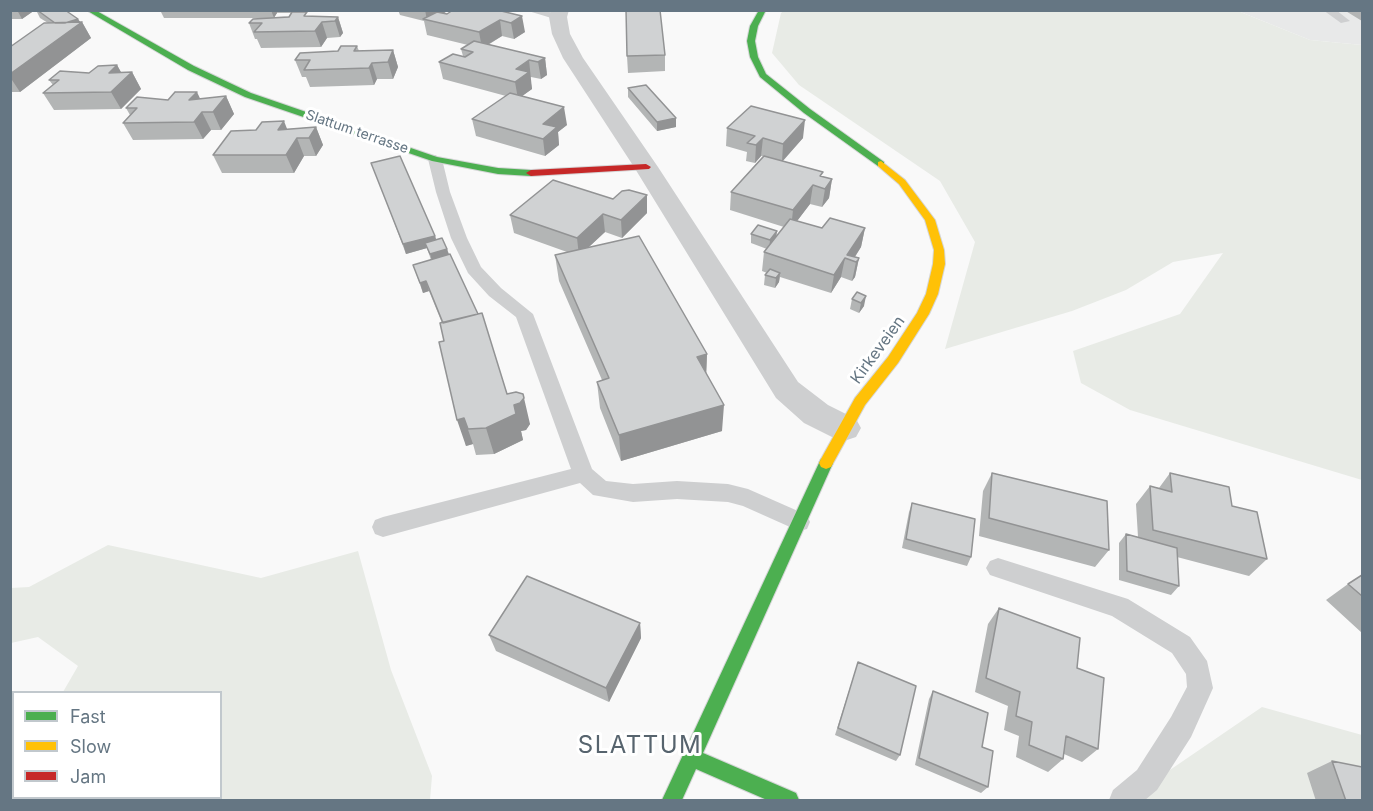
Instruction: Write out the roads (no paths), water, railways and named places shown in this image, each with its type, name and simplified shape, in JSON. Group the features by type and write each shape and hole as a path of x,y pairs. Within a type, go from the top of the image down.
{"main road":[{"name":"Slattum terrasse","path":"89,10 191,68 248,95 435,159 498,171 542,174 646,167"},
{"name":"Kirkeveien","path":"672,801 844,428 923,314 937,278 939,249 936,233 924,209 889,168 807,111 763,75 754,57 751,41 754,26 763,10"},
{"path":"692,758 789,801"}],"street":[{"path":"559,14 561,34 573,58 646,167 787,390 816,414 844,428"}],"lane":[{"path":"530,10 559,14"},
{"path":"1328,10 1345,21"},
{"path":"435,159 443,192 459,238 474,269 495,292 524,314 583,474 601,489 633,493 676,490 728,493 748,498 799,522"},
{"path":"383,527 583,474"},
{"path":"998,568 1119,607 1181,645 1197,670 1200,688 1181,727 1147,780 1123,801"}],"district":[{"name":"SLATTUM","path":"640,746"}]}
